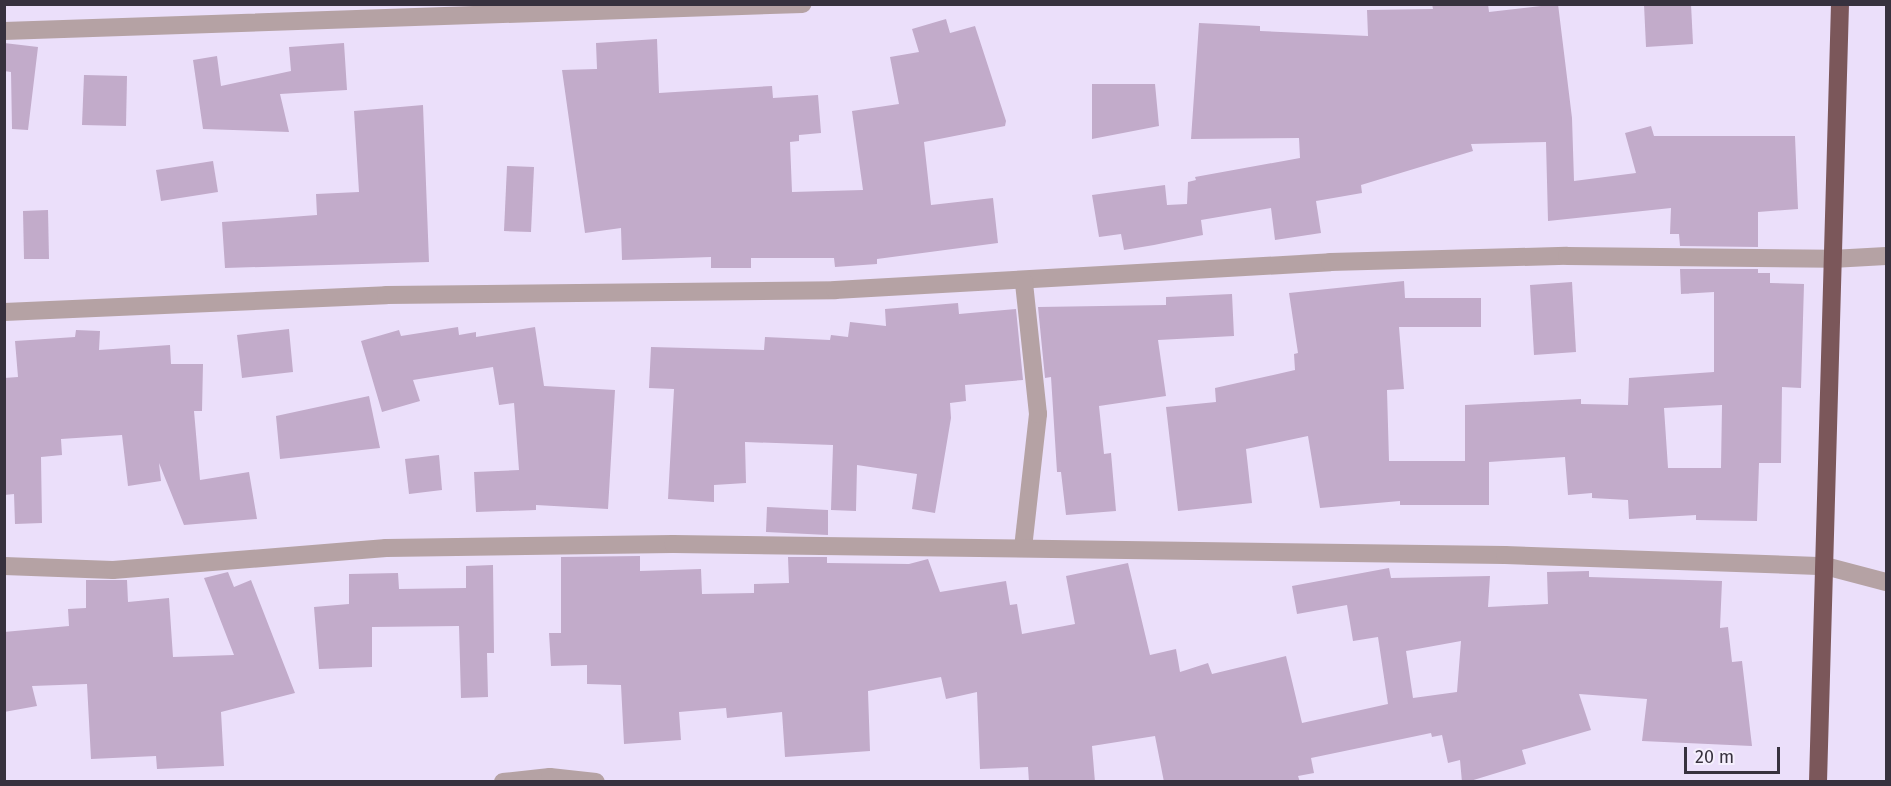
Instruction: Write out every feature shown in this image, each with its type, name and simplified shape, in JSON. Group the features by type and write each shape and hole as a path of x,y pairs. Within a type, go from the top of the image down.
{"highway":[{"path":"1818,782 1840,4"}],"street":[{"path":"4,31 803,4"},
{"path":"4,312 386,295 835,290 1024,282 1330,261 1567,256 1832,259 1887,256"},
{"path":"1023,548 1038,414 1024,282"},
{"path":"4,567 113,570 386,548 519,544 1023,548 1505,555 1825,566 1887,582"},
{"path":"503,782 549,777 596,782"}],"building":[{"path":"1432,4 1488,4 1489,12 1558,4 1572,118 1574,181 1636,173 1625,133 1651,126 1654,136 1795,136 1798,209 1758,212 1758,247 1680,246 1679,234 1670,234 1671,208 1548,221 1546,142 1471,144 1473,151 1361,185 1362,193 1316,201 1321,233 1275,240 1271,208 1201,220 1203,235 1154,245 1124,250 1121,234 1099,237 1092,195 1165,185 1167,205 1187,204 1188,182 1196,180 1195,177 1300,158 1299,138 1191,139 1199,23 1260,26 1260,31 1368,36 1367,10 1433,9"},
{"path":"1644,4 1691,4 1693,44 1646,47"},
{"path":"946,19 950,33 975,26 1006,121 1005,126 924,142 931,205 993,198 998,243 877,259 877,264 835,267 834,258 751,258 751,268 711,268 711,257 622,260 621,228 585,233 562,70 597,69 596,43 657,39 659,93 772,86 773,98 818,95 821,133 799,135 799,141 790,142 792,192 863,190 852,111 899,104 890,57 919,52 912,29"},
{"path":"4,43 38,47 28,130 12,129 11,72 4,71"},
{"path":"344,43 347,90 280,94 289,132 203,129 193,60 217,56 221,86 291,71 289,47"},
{"path":"84,75 127,76 126,126 82,125"},
{"path":"1092,84 1155,84 1159,126 1092,139"},
{"path":"423,105 429,262 225,268 222,222 317,215 316,194 359,192 354,111"},
{"path":"213,161 218,192 161,201 156,170"},
{"path":"507,166 534,167 531,232 504,231"},
{"path":"48,210 49,259 24,259 23,211"},
{"path":"1680,269 1758,269 1758,273 1770,273 1770,283 1804,284 1801,388 1782,387 1781,463 1759,463 1757,521 1696,520 1696,515 1629,519 1628,500 1592,498 1592,493 1568,495 1565,457 1489,462 1489,505 1400,505 1400,501 1320,508 1308,436 1246,449 1252,503 1178,511 1166,407 1216,402 1215,388 1295,370 1294,354 1298,353 1289,293 1404,281 1405,298 1481,298 1481,327 1399,327 1404,389 1387,390 1389,461 1465,461 1465,405 1581,399 1581,404 1628,405 1629,378 1714,372 1714,292 1681,294","holes":["1722,405 1721,468 1668,468 1664,408"]},
{"path":"1572,282 1576,352 1534,355 1530,285"},
{"path":"1232,294 1234,336 1158,340 1166,396 1099,406 1104,454 1111,453 1116,511 1066,515 1061,472 1057,472 1051,377 1045,378 1038,307 1166,305 1166,297"},
{"path":"958,303 959,314 1016,309 1023,380 965,385 966,401 950,403 951,418 935,513 912,509 917,474 857,465 856,511 831,510 833,445 745,442 746,483 714,485 714,502 668,499 674,389 649,388 651,347 764,350 765,337 830,340 831,335 848,337 850,322 886,326 885,309"},
{"path":"458,327 459,335 476,332 476,337 535,327 544,386 615,390 608,509 536,505 536,510 476,512 474,472 519,470 514,403 499,405 493,367 413,380 420,401 382,412 361,341 399,330 401,336"},
{"path":"289,329 293,372 242,378 237,335"},
{"path":"76,330 100,331 99,350 170,345 171,364 203,364 202,411 194,411 200,480 249,472 257,519 184,525 159,463 161,481 128,486 122,435 61,439 62,455 41,457 42,523 15,524 14,494 4,495 4,378 18,377 15,341 75,337"},
{"path":"369,396 380,448 280,459 276,416"},
{"path":"439,455 442,490 409,494 405,459"},
{"path":"767,507 828,510 828,535 766,532"},
{"path":"640,556 640,571 701,569 702,594 754,593 754,584 789,583 788,557 827,557 827,563 909,564 928,559 940,592 1006,581 1010,605 1017,604 1022,634 1075,624 1066,576 1128,563 1150,655 1176,649 1180,672 1208,663 1212,674 1286,656 1302,723 1388,704 1378,637 1353,641 1347,605 1297,614 1292,586 1389,568 1391,578 1490,576 1488,607 1548,604 1547,572 1589,571 1589,577 1722,581 1720,628 1728,627 1732,662 1742,661 1752,746 1642,741 1647,699 1579,694 1591,730 1522,750 1526,764 1467,782 1462,782 1460,760 1448,763 1442,735 1432,737 1431,733 1311,758 1314,773 1298,776 1300,782 1164,782 1155,736 1092,746 1095,782 1029,782 1028,767 980,769 977,692 946,699 941,677 868,691 870,751 785,757 782,712 727,718 726,708 679,712 681,740 624,744 621,685 587,684 587,665 551,666 549,633 561,633 561,557","holes":["1461,641 1457,692 1413,698 1406,651"]},
{"path":"493,565 494,653 487,653 488,697 461,698 459,626 372,627 372,667 319,669 314,607 349,604 349,574 398,573 399,589 466,588 466,566"},
{"path":"228,572 234,587 251,580 295,693 221,712 224,766 157,769 156,756 91,759 87,684 32,686 37,706 4,712 4,632 69,626 68,609 86,608 86,580 127,580 128,602 169,598 173,657 234,655 204,578"}]}
